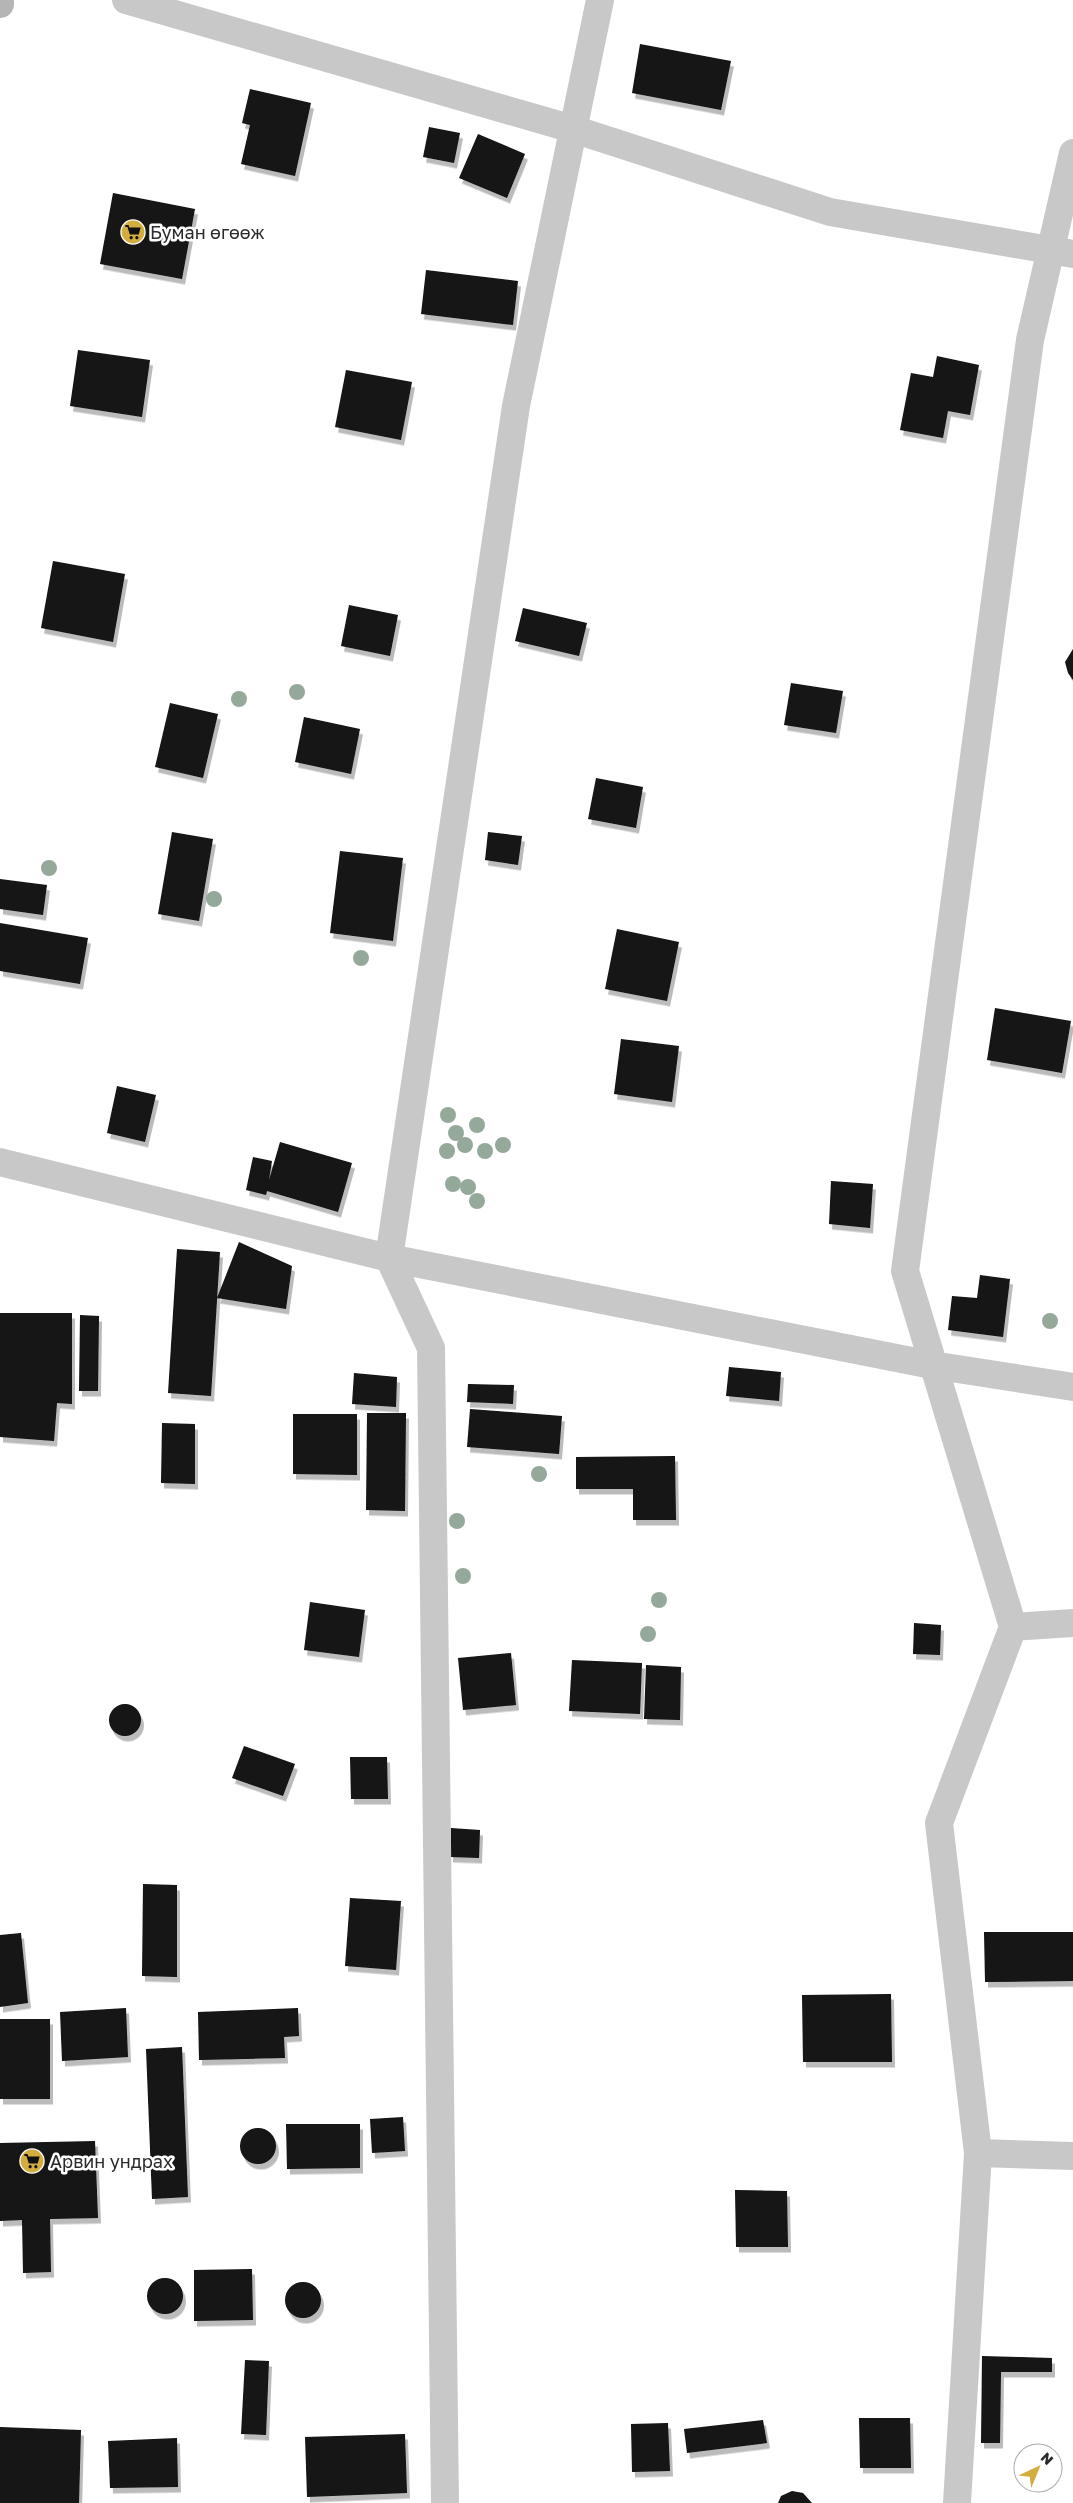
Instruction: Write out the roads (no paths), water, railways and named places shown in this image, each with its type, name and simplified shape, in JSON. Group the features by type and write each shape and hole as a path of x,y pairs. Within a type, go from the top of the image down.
{"street":[{"path":"126,0 573,129 830,212 1063,251"},
{"path":"445,2503 430,1348 389,1258 516,406 600,0"},
{"path":"957,2503 978,2153 939,1823 1013,1627 905,1271 1030,340 1063,251 1073,153"},
{"path":"0,1162 389,1258 932,1365 1073,1387"},
{"path":"1013,1627 1073,1623"},
{"path":"978,2153 1073,2156"}],"place":[{"name":"Буман өгөөж","path":"133,232"},
{"name":"Арвин ундрах","path":"32,2161"}]}
